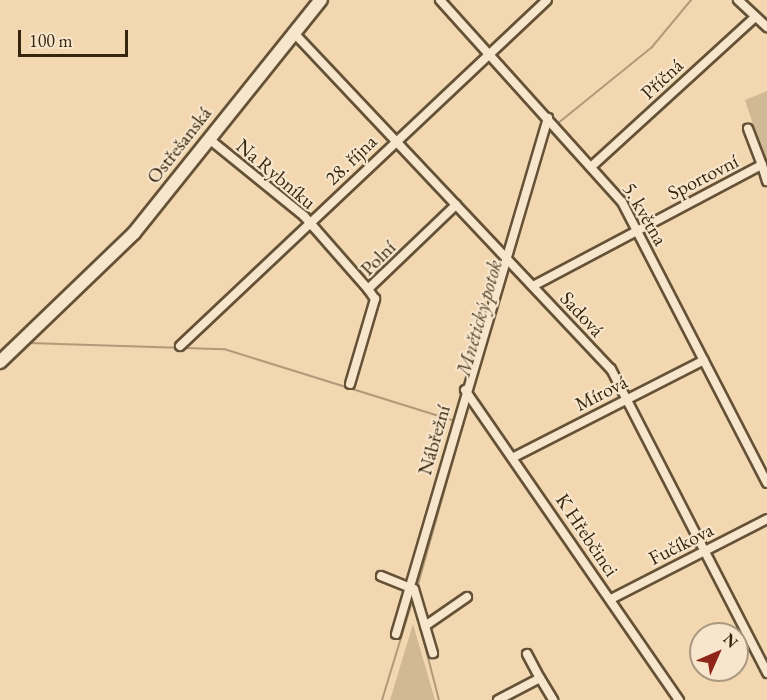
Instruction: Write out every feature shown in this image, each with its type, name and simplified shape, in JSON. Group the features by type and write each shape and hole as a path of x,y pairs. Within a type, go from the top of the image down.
{"street":[{"name":"Ostřešanská","path":"0,362 134,233 321,0"},
{"name":"5. května","path":"440,0 592,166 622,202 767,483"},
{"name":"28. října","path":"180,346 547,0"},
{"path":"738,0 767,27"},
{"name":"Příčná","path":"592,166 754,17"},
{"name":"Sadová","path":"294,33 611,369 767,673"},
{"name":"Nábřežní","path":"396,634 457,421 469,393 549,119"},
{"name":"Sportovní","path":"748,129 767,181"},
{"name":"Na Rybníku","path":"209,139 309,223 368,289"},
{"name":"Sportovní","path":"532,286 762,165"},
{"name":"Polní","path":"350,384 375,299 368,289 456,205"},
{"name":"Mírová","path":"514,457 704,360"},
{"name":"K Hřebčinci","path":"469,393 679,700"},
{"name":"Fučíkova","path":"611,599 767,519"},
{"path":"381,576 410,586 417,600 433,652"},
{"path":"425,626 468,597"},
{"path":"527,654 553,700"},
{"path":"498,700 540,678"}],"shaded area":[{"path":"767,91 767,167 745,100"},
{"path":"413,624 435,700 390,700"}],"waterway":[{"name":"Mnětický potok","path":"557,124 652,47 691,0"},
{"name":"Mnětický potok","path":"511,259 538,166"},
{"name":"Mnětický potok","path":"472,394 509,264"},
{"path":"28,343 224,349 455,421"},
{"name":"Mnětický potok","path":"417,588 469,403"},
{"name":"Mnětický potok","path":"413,599 439,700"},
{"path":"382,700 411,605"}]}
